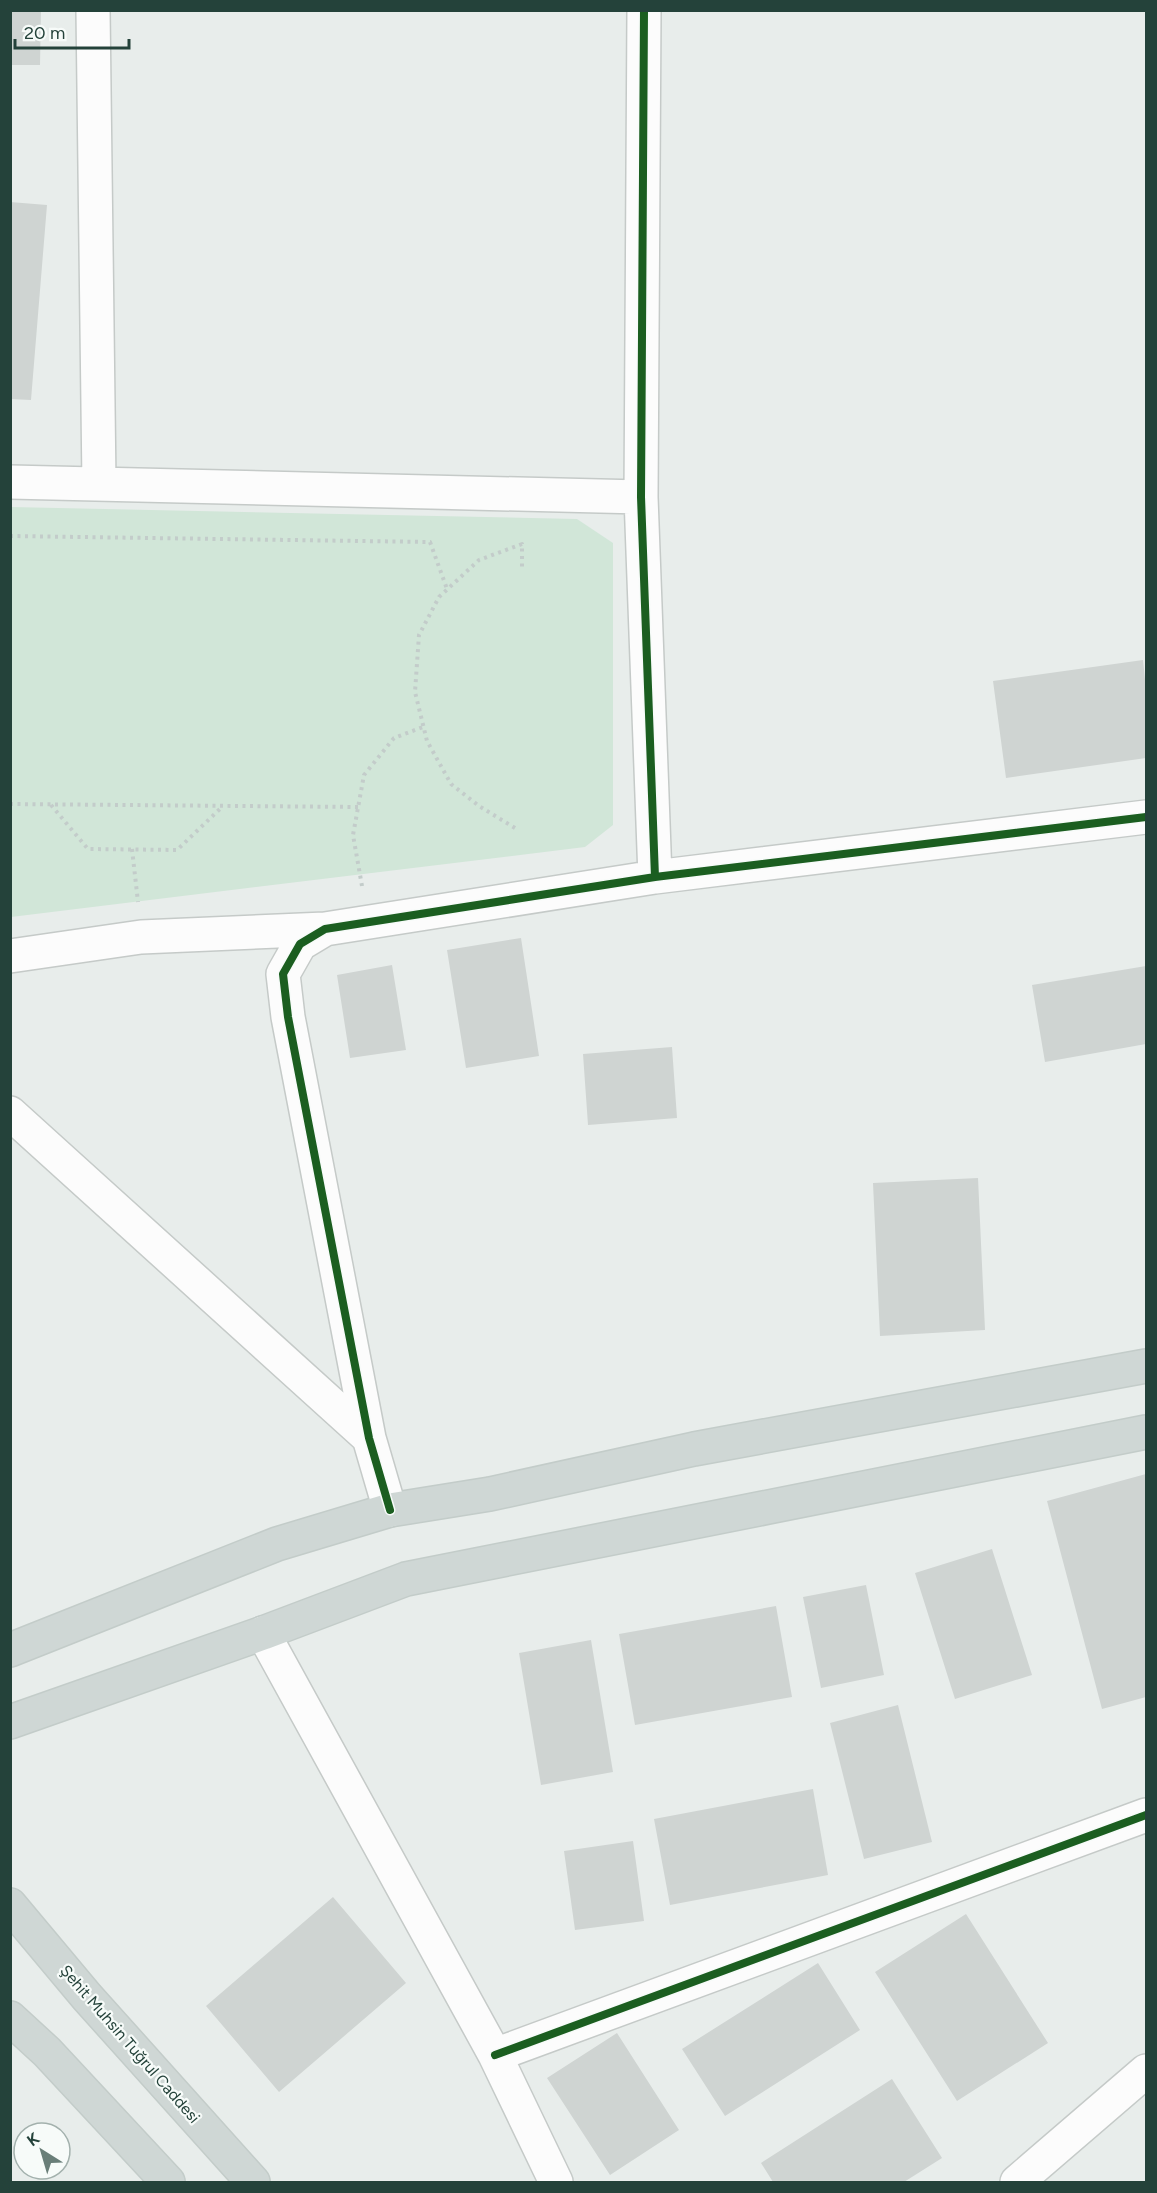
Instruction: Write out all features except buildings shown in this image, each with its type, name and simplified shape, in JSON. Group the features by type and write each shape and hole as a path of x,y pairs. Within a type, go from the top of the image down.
{"main road":[{"path":"10,1650 277,1544 390,1509 490,1494 694,1449 1146,1366"},
{"path":"10,1722 406,1579 1146,1432"},
{"name":"Şehit Muhsin Tuğrul Caddesi","path":"10,1905 87,1997 253,2182"},
{"path":"10,2018 47,2052 168,2182"}],"street":[{"path":"93,10 99,484"},
{"path":"644,10 641,497 655,877"},
{"path":"10,482 641,497"},
{"path":"10,956 141,937 325,929 655,877 1146,817"},
{"path":"325,929 300,944 283,974 288,1017 369,1438 390,1509"},
{"path":"10,1113 369,1438"},
{"path":"263,1632 495,2055 556,2182"},
{"path":"495,2055 1146,1815"},
{"path":"1017,2182 1146,2071"}],"path":[{"path":"10,536 430,542 447,589"},
{"path":"515,828 479,806 451,784 427,741 415,692 419,635 439,597 478,560 522,544 522,570"},
{"path":"369,922 353,835 364,775 394,738 423,727"},
{"path":"10,804 358,807"},
{"path":"50,805 88,849 177,849 223,806"},
{"path":"132,849 141,937"}],"green space":[{"path":"11,507 577,519 613,543 613,825 585,847 11,917"}],"cycle path":[{"path":"644,10 641,497 655,877"},
{"path":"390,1510 369,1438 288,1017 283,974 300,944 325,929 655,877 1146,817"},
{"path":"495,2055 1146,1815"}]}
